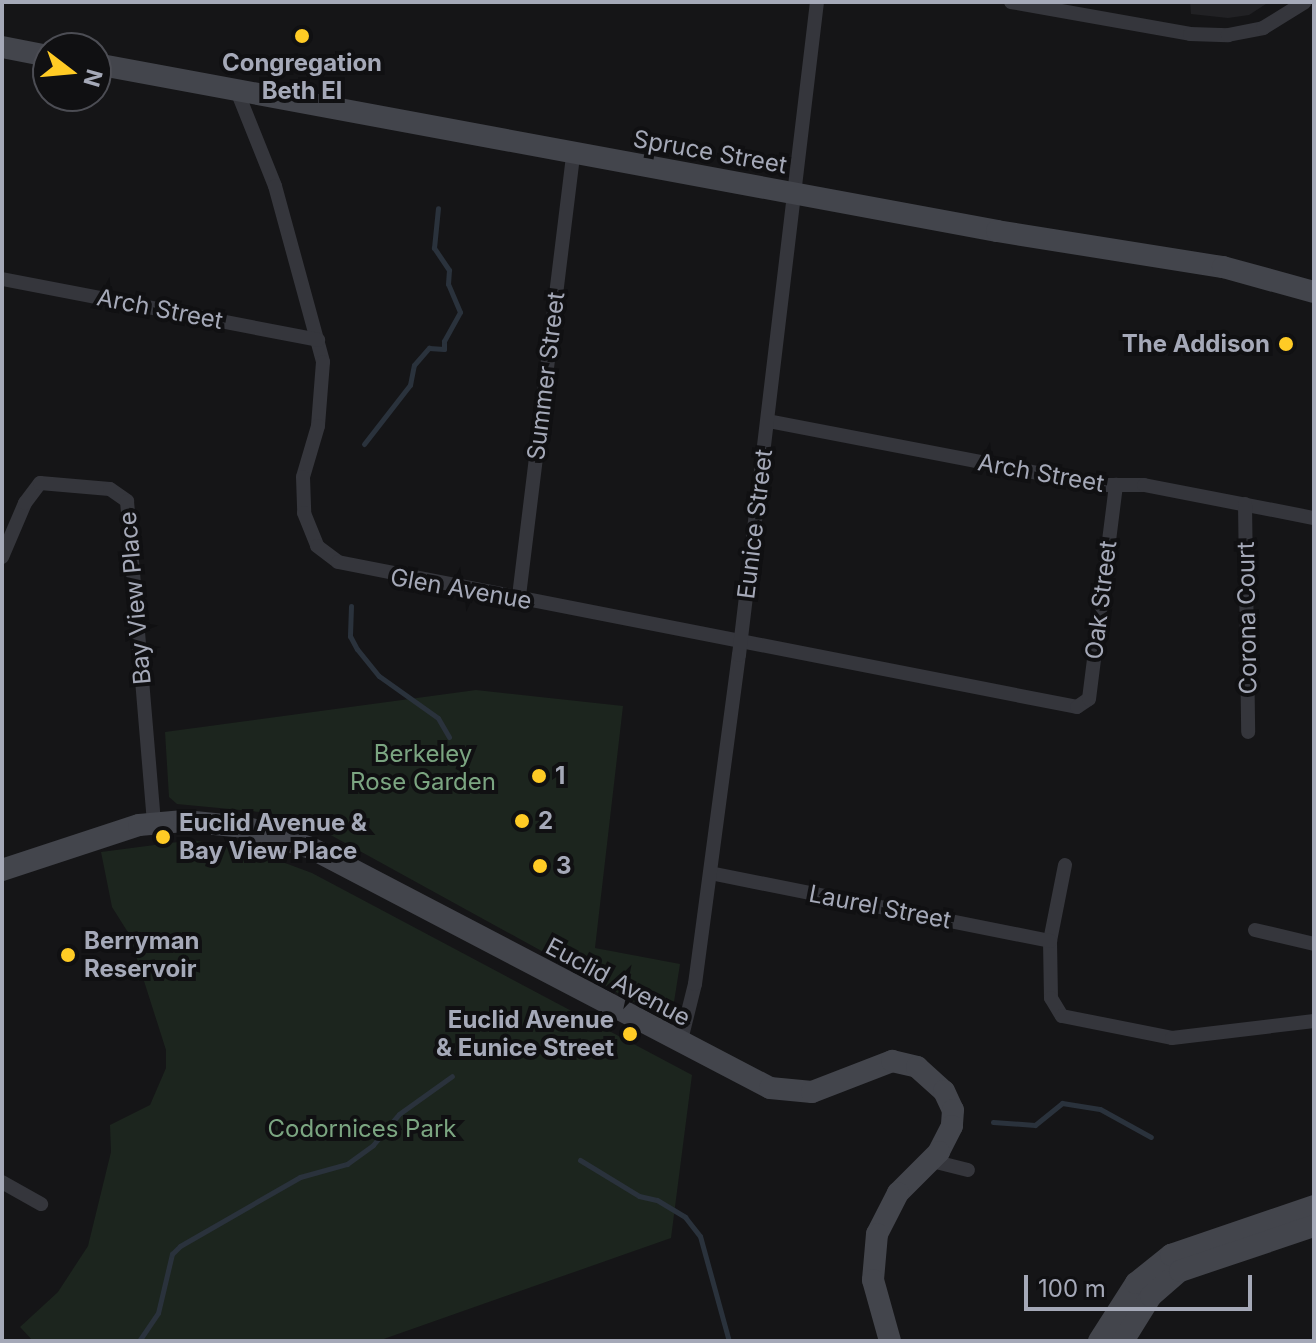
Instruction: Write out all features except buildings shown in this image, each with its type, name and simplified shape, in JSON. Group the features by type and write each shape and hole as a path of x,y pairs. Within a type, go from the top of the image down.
{"street":[{"name":"Eunice Street","path":"680,1044 690,1017 710,873 768,421 817,2"},
{"path":"1011,2 1190,34 1228,35 1263,28 1305,2"},
{"path":"2,47 32,53"},
{"name":"Spruce Street","path":"112,67 573,155 1223,267 1314,292"},
{"name":"Glen Avenue","path":"237,91 275,186 318,340 325,385 303,477 304,513 317,546 338,562 361,570 519,596 1077,707"},
{"name":"Summer Street","path":"519,596 573,155"},
{"name":"Arch Street","path":"2,279 318,340"},
{"name":"Arch Street","path":"768,421 1116,485 1144,485 1314,518"},
{"name":"Bay View Place","path":"2,557 25,503 40,483 110,489 127,501 154,823"},
{"name":"Oak Street","path":"1077,707 1089,699 1116,485"},
{"name":"Corona Court","path":"1245,504 1248,732"},
{"name":"Euclid Avenue","path":"2,870 154,823 245,827 311,848 751,1081 790,1092 841,1084 892,1061 917,1067 935,1080 953,1110 947,1141 932,1161 898,1193 877,1234 873,1280 891,1340"},
{"path":"1065,865 1050,941 1051,998 1062,1016 1172,1038 1314,1021"},
{"name":"Laurel Street","path":"710,873 1050,941"},
{"path":"1255,930 1314,944"},
{"path":"932,1161 968,1170"},
{"path":"2,1182 41,1204"},
{"path":"1099,1341 1136,1283 1171,1255 1314,1206"},
{"path":"1123,1341 1151,1296 1180,1271 1314,1226"}],"shaded area":[{"path":"1190,2 1269,2 1249,15 1228,18 1191,14"}],"green space":[{"name":"Berkeley Rose Garden","path":"476,690 623,706 595,948 680,964 674,1002 666,1013 656,1014 327,833 260,812 177,804 169,797 165,732"},
{"name":"Codornices Park","path":"193,840 258,853 312,873 692,1075 671,1238 378,1341 33,1341 20,1327 58,1292 88,1246 111,1152 110,1125 150,1105 166,1068 166,1050 129,934 112,907 101,852"}],"waterway":[{"path":"364,444 410,385 414,365 429,348 444,349 444,341 460,312 448,284 449,270 434,248 438,208"},
{"path":"351,606 350,636 357,649 379,676 438,718 449,737"},
{"path":"139,1341 158,1313 172,1254 180,1246 300,1177 347,1164 373,1145 399,1114 452,1076"},
{"path":"993,1122 1035,1125 1062,1103 1100,1109 1151,1137"},
{"path":"580,1160 639,1196 657,1200 685,1217 700,1236 729,1341"}],"place":[{"name":"Congregation Beth El","path":"302,36"},
{"name":"The Addison","path":"1286,344"},
{"name":"1","path":"539,776"},
{"name":"2","path":"522,821"},
{"name":"Euclid Avenue & Bay View Place","path":"163,837"},
{"name":"3","path":"540,866"},
{"name":"Berryman Reservoir","path":"68,955"},
{"name":"Euclid Avenue & Eunice Street","path":"630,1034"}]}
